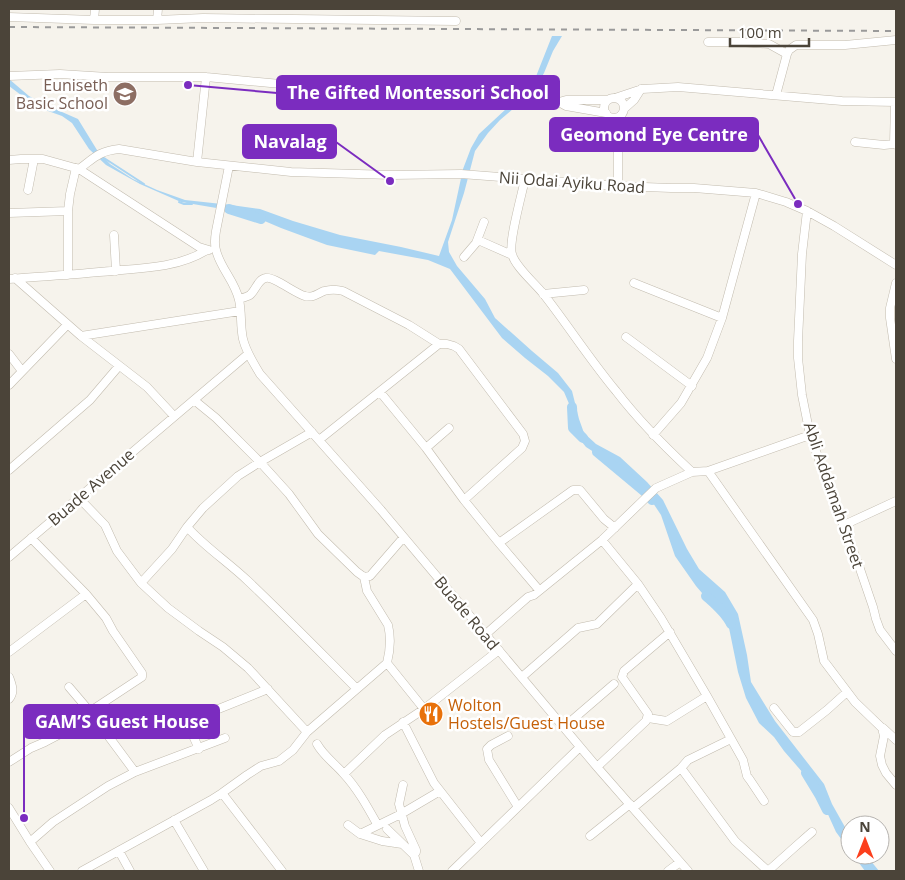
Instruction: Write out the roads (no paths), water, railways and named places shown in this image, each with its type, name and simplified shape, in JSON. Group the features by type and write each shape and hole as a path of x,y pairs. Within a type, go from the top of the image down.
{"street":[{"path":"94,20 95,9"},
{"path":"157,20 158,9"},
{"path":"240,19 241,9"},
{"path":"9,18 456,21"},
{"path":"776,95 787,54 796,45 896,40"},
{"path":"708,42 769,44 787,54"},
{"path":"10,76 60,74 108,77 206,77 334,89 486,92 529,96 616,118 642,89"},
{"path":"197,162 206,77"},
{"path":"618,140 604,106 611,99 642,89 678,87 842,101 896,102 895,145 855,142"},
{"path":"558,102 566,100 611,99 622,101 623,112 618,140 618,186"},
{"name":"Nii Odai Ayiku Road","path":"77,169 103,152 120,149 197,162 291,172 392,175 461,174 618,186 694,188 756,193 786,202 806,211 834,226 896,265"},
{"path":"28,190 34,159"},
{"path":"9,160 43,159 77,169 199,247 207,250 216,250 215,238 219,211 229,166"},
{"path":"68,275 68,211 70,194 77,169"},
{"path":"525,179 511,246 512,255 516,263 543,294 616,391 653,435 692,472"},
{"path":"653,435 681,403 707,358 722,318 756,193"},
{"path":"9,213 68,211"},
{"name":"Abli Addamah Street","path":"806,211 802,254 798,358 802,395 810,435 880,630 896,651"},
{"path":"464,257 478,240 484,222"},
{"path":"114,235 116,271"},
{"path":"478,240 512,255"},
{"path":"12,278 116,271 167,265 200,255 207,250"},
{"name":"Buade Road","path":"216,250 218,258 232,282 239,299 243,339 248,354 260,374 381,510 597,767 688,871"},
{"path":"12,278 81,336 147,387 174,416"},
{"path":"239,299 250,295 261,280 266,278 271,278 298,294 306,296 312,297 334,289 343,291 409,325 439,344 448,344 459,350 523,434 525,441 522,448 464,500"},
{"path":"634,283 722,318"},
{"path":"896,284 890,308 896,359"},
{"path":"543,294 584,290"},
{"path":"81,336 240,311"},
{"path":"9,385 68,325"},
{"path":"626,337 692,386"},
{"path":"319,440 439,344"},
{"path":"9,354 22,371"},
{"name":"Buade Avenue","path":"9,557 248,354"},
{"path":"9,470 90,400 119,366"},
{"path":"380,392 426,448 464,500 539,590"},
{"path":"82,871 222,793 261,766 279,761 293,750 307,732 387,663 389,647 388,625 367,591 364,577 318,534 289,494 260,462 216,418 194,400"},
{"path":"426,448 449,428"},
{"path":"141,583 172,549 203,508 238,476 312,432"},
{"path":"486,634 524,601 602,540 656,488 692,472 708,471 810,435"},
{"path":"708,471 813,620 824,661 855,702 896,740"},
{"path":"499,543 577,489 580,490 604,519 615,528"},
{"path":"78,498 105,526 117,551 141,583 168,608 248,668 307,732"},
{"path":"844,526 896,501"},
{"path":"187,527 198,539 280,610 357,689"},
{"path":"9,762 30,748 87,720 95,708 142,677 142,673 106,618 86,594 31,538"},
{"path":"364,577 370,576 403,538"},
{"path":"602,540 638,584 670,632 708,696 743,760 750,780 764,801"},
{"path":"522,677 578,628 597,624 638,584"},
{"path":"9,652 86,594"},
{"path":"648,718 648,714 622,677 622,674 670,632"},
{"path":"344,774 385,735 424,709 498,650"},
{"path":"387,663 424,709"},
{"path":"9,677 12,691 9,699"},
{"path":"564,727 614,684"},
{"path":"69,687 92,714 135,772"},
{"path":"199,749 189,727 191,720 268,689"},
{"path":"774,708 793,732 799,732 847,692"},
{"path":"648,718 667,721 708,696"},
{"path":"597,767 648,718"},
{"path":"403,722 434,783 481,843"},
{"path":"882,728 884,736 880,756 882,765 896,785"},
{"path":"508,736 491,745 488,749 488,754 489,760 518,807"},
{"path":"30,842 53,822 108,786 135,772 226,738"},
{"path":"590,836 681,768 688,760 731,739"},
{"path":"317,744 321,752 344,774 366,803 377,824"},
{"path":"452,871 580,747"},
{"path":"681,768 735,841 768,871 812,832"},
{"path":"403,785 400,804 405,826 416,850 414,855"},
{"path":"360,834 377,824 402,814 440,791"},
{"path":"222,793 282,871"},
{"path":"9,808 50,871"},
{"path":"174,820 204,871"},
{"path":"348,826 360,834 404,845"},
{"path":"387,829 414,855 419,871"},
{"path":"119,851 130,871"},
{"path":"668,871 680,862"}],"water":[{"path":"552,36 562,36 534,91 500,120 475,151 448,242 449,252 457,266 485,299 495,318 558,373 572,391 584,433 596,444 620,457 663,500 699,569 725,592 738,614 751,682 775,721 824,784 840,818 840,837 826,810 818,788 784,751 774,737 759,723 746,698 738,672 728,623 721,609 708,600 675,556 661,515 653,503 640,485 622,468 586,447 577,436 570,406 564,392 548,376 502,338 450,269 428,260 379,251 375,255 327,245 246,213 181,202 140,184 106,165 89,149 72,123 62,116 37,107 9,86 9,79 29,96 78,119 97,150 110,164 133,179 157,190 185,200 260,209 340,235 439,256 452,220 463,169 471,148 479,134 533,84"},
{"path":"860,865 874,865 879,871 865,871"}],"waterway":[{"path":"22,95 32,103"},
{"path":"104,158 144,184"},
{"path":"179,202 192,204"},
{"path":"229,209 261,219"},
{"path":"572,407 573,428 583,438"},
{"path":"597,452 652,500"},
{"path":"706,596 717,605 731,624"},
{"path":"806,773 827,810"}],"railway":[{"path":"9,27 896,31"}],"place":[{"name":"The Gifted Montessori School","path":"188,85"},
{"name":"Euniseth Basic School","path":"125,94"},
{"name":"Navalag","path":"390,181"},
{"name":"Geomond Eye Centre","path":"798,204"},
{"name":"Wolton Hostels/Guest House","path":"431,714"},
{"name":"GAM’S Guest House","path":"24,818"}]}
